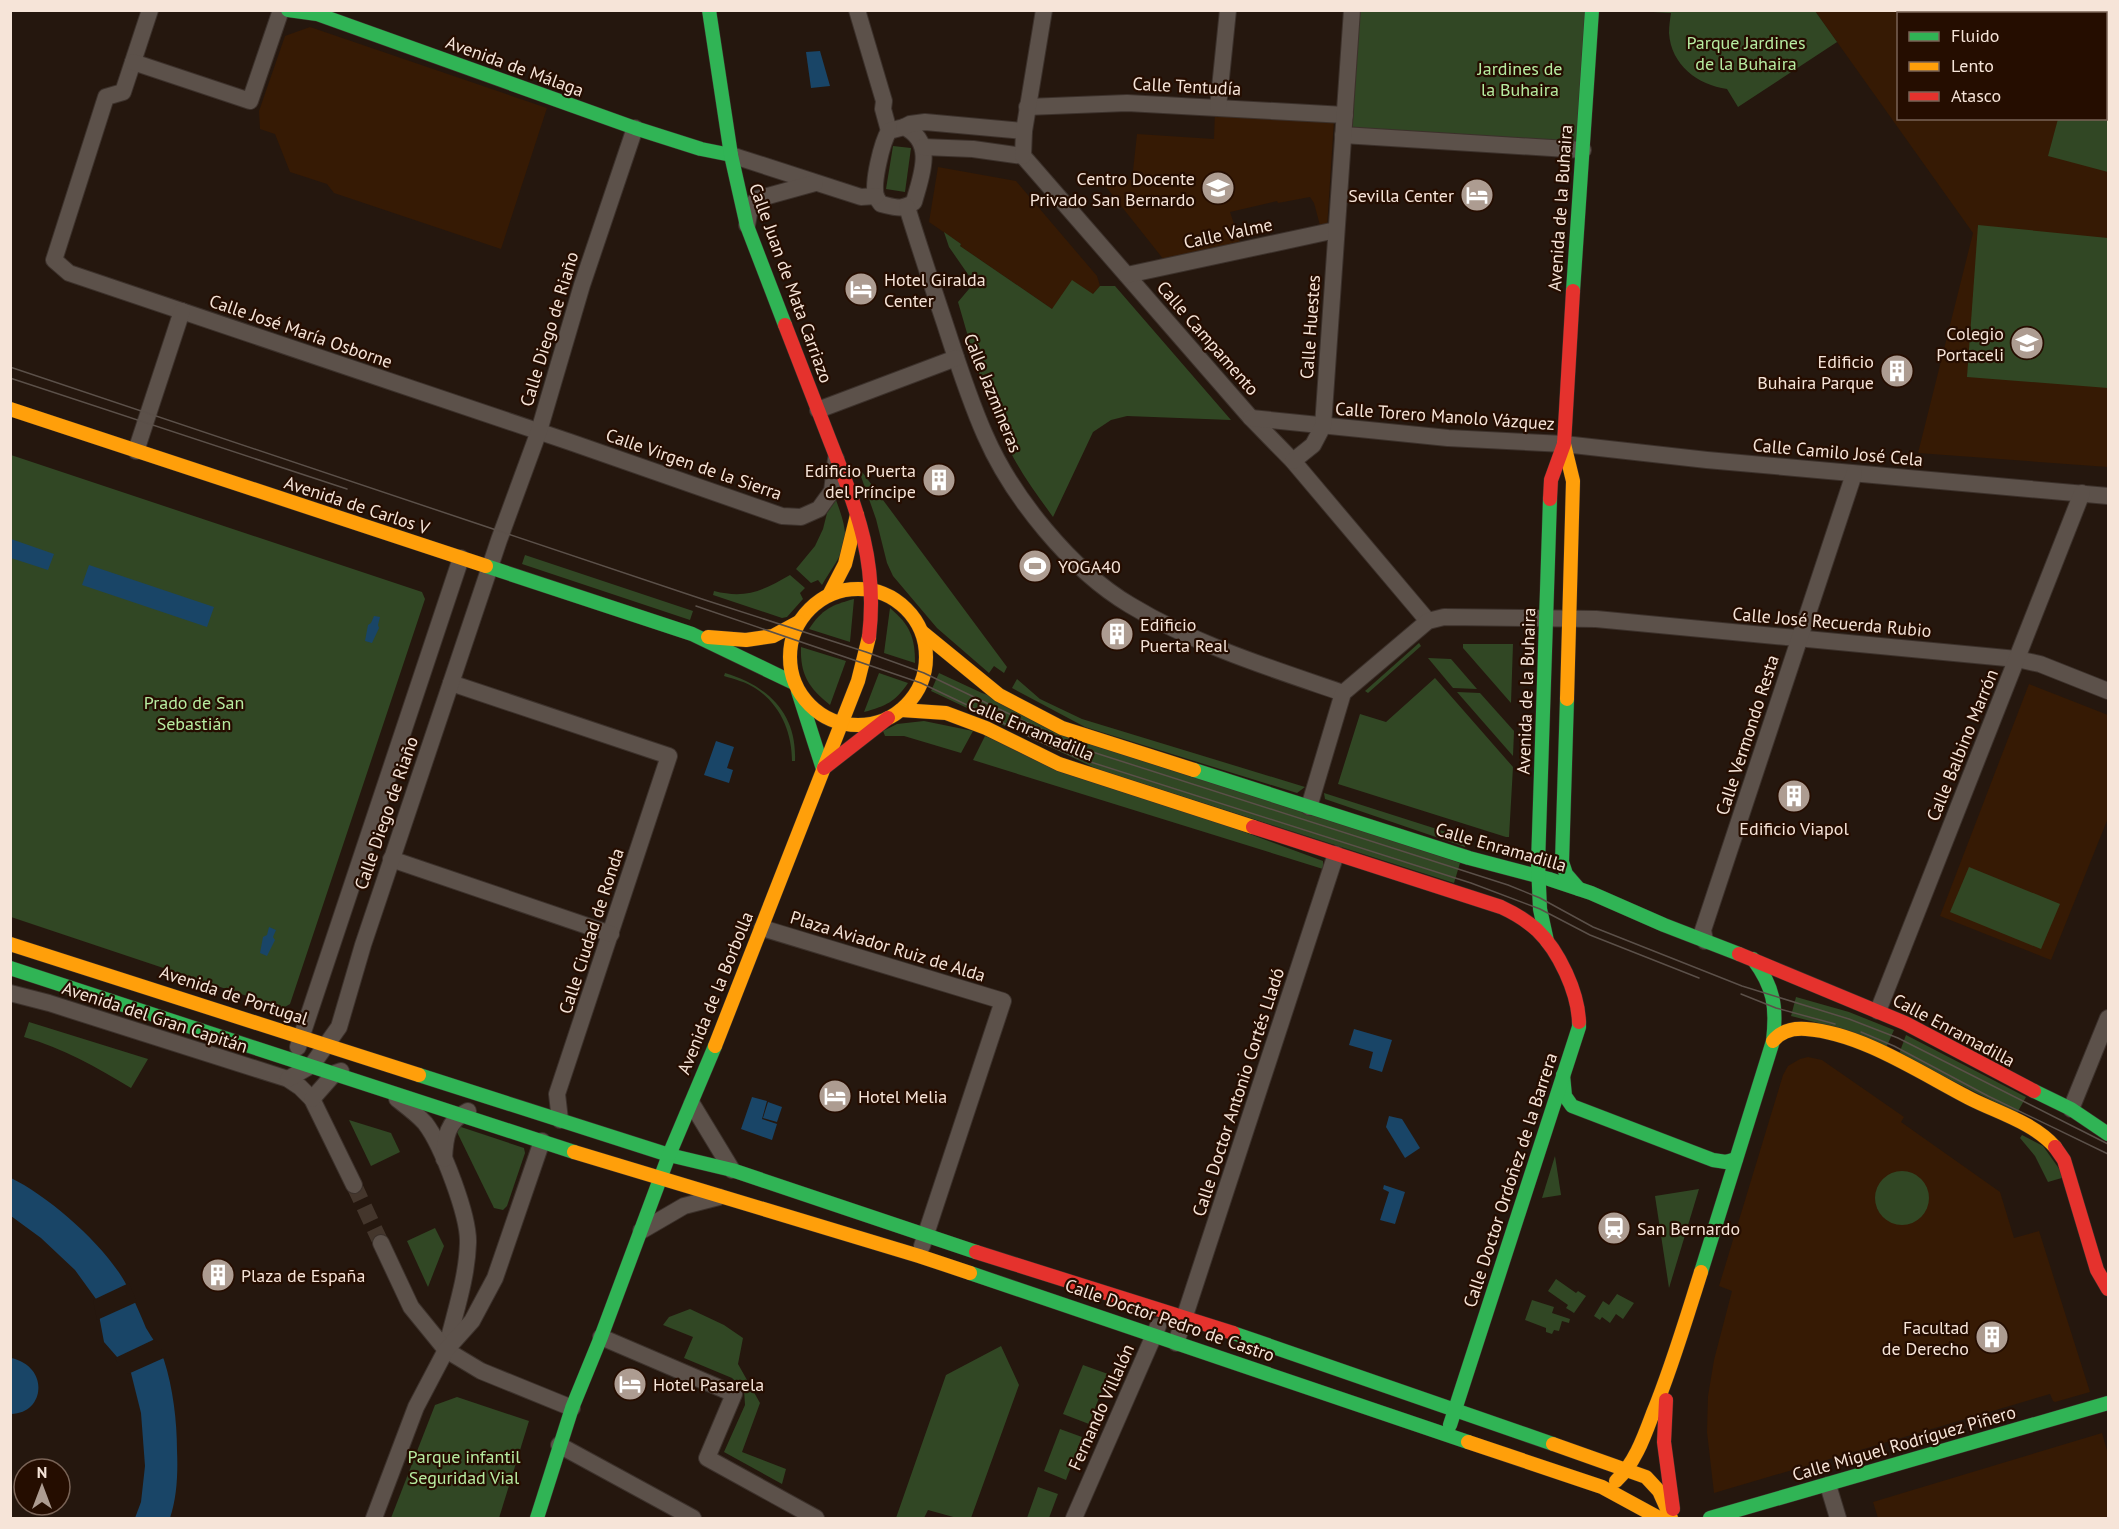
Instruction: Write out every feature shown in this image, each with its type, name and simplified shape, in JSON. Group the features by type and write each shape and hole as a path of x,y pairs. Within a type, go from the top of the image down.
{"main road":[{"name":"Avenida de Málaga","path":"288,10 318,12 634,128 701,149 730,155"},
{"name":"Calle Juan de Mata Carriazo","path":"710,10 730,155 747,226 858,514 868,553 873,590"},
{"name":"Avenida de la Buhaira","path":"1547,940 1542,920 1539,876 1551,480 1564,444 1592,10"},
{"name":"Avenida de Carlos V","path":"10,409 692,634 719,639 746,640 778,634 798,622"},
{"name":"Avenida de la Buhaira","path":"1564,444 1573,481 1562,862 1566,874 1580,889"},
{"path":"829,595 845,564 858,514"},
{"path":"850,589 873,590 901,604 913,616 922,632 926,652 924,673 913,697 901,710 823,769 789,661 792,638 798,622 812,606 829,595 850,589"},
{"name":"Avenida de la Borbolla","path":"537,1518 558,1445 660,1178 692,1104 858,681 869,640 873,590"},
{"name":"Calle Enramadilla","path":"922,632 999,695 1062,728 1469,858 1580,889 1905,1023 2071,1110 2109,1134"},
{"name":"Avenida de Carlos V","path":"692,634 796,687"},
{"path":"796,687 809,706 824,717 841,724 857,726 873,724 888,718"},
{"name":"Calle Enramadilla","path":"901,710 946,713 986,728 1059,764 1501,907 1526,921 1547,940"},
{"name":"Calle Doctor Ordoñez de la Barrera","path":"1447,1434 1577,1036 1580,1019 1577,1005 1547,940"},
{"name":"Avenida de Portugal","path":"10,944 669,1155"},
{"path":"1602,1487 1617,1480 1627,1471 1643,1439 1668,1376 1773,1041 1776,1018 1774,997 1767,980 1753,959"},
{"name":"Avenida de Portugal","path":"10,968 660,1178"},
{"path":"1773,1041 1785,1031 1801,1028 1825,1032 1857,1043 2042,1135 2054,1145 2064,1160 2097,1270 2109,1289"},
{"path":"1563,1074 1565,1096 1572,1106 1707,1158 1726,1162 1736,1159"},
{"name":"Calle Doctor Pedro de Castro","path":"669,1155 732,1170 926,1236 1252,1339 1646,1477 1659,1491 1673,1518"},
{"name":"Calle Doctor Pedro de Castro","path":"660,1178 919,1256 1447,1434 1602,1487 1659,1518"},
{"path":"1668,1376 1664,1442 1673,1518"},
{"name":"Calle Miguel Rodríguez Piñero","path":"1710,1518 2109,1403"},
{"path":"1620,1498 1635,1518"}],"street":[{"path":"150,10 133,62 250,100 281,10"},
{"path":"857,10 884,101 884,109 896,129 916,135 923,147 922,166 914,202 898,209 881,204 876,196 875,185 883,146 896,129 925,122 1024,130"},
{"path":"923,147 973,149 1023,156 1027,107 1044,10"},
{"path":"1218,106 1228,10"},
{"name":"Calle Huestes","path":"1323,426 1352,10"},
{"name":"Calle José María Osborne","path":"133,62 123,92 106,97 54,260 69,273 539,431"},
{"name":"Calle Tentudía","path":"1027,107 1127,103 1218,106 1344,115"},
{"name":"Calle Diego de Riaño","path":"312,1065 339,1027 363,945 499,540 539,431 582,285 634,128"},
{"path":"1343,135 1583,150"},
{"path":"730,155 861,197 876,196"},
{"name":"Calle Campamento","path":"1023,156 1251,418 1293,461 1428,621"},
{"path":"747,226 750,208 757,199 815,183"},
{"name":"Calle Jazmineras","path":"907,207 956,358 985,436 1008,478 1039,523 1082,569 1128,604 1179,632 1254,663 1343,693"},
{"name":"Calle Valme","path":"1127,275 1336,230"},
{"path":"136,451 182,312"},
{"path":"818,410 956,358"},
{"name":"Calle Torero Manolo Vázquez","path":"1251,418 1448,438 1564,444"},
{"path":"1293,461 1313,445 1323,426"},
{"name":"Calle Virgen de la Sierra","path":"539,431 782,516 801,517 819,508 832,491 836,458"},
{"name":"Calle Camilo José Cela","path":"1564,444 1854,474 2109,496"},
{"name":"Calle Vermondo Resta","path":"1705,941 1703,930 1854,474"},
{"name":"Calle Balbino Marrón","path":"1878,1011 2082,493"},
{"name":"Calle Diego de Riaño","path":"294,1059 461,558"},
{"name":"Calle José Recuerda Rubio","path":"1428,621 1444,617 1569,618 2017,659 2040,664 2109,691"},
{"path":"1310,807 1343,693 1428,621"},
{"name":"Calle Ciudad de Ronda","path":"451,683 669,756 557,1094 560,1120"},
{"name":"Calle Doctor Antonio Cortés Lladó","path":"1176,1343 1336,854"},
{"path":"392,859 611,934"},
{"name":"Plaza Aviador Ruiz de Alda","path":"762,928 1003,1001 926,1236"},
{"path":"10,982 34,975"},
{"name":"Avenida del Gran Capitán","path":"10,993 49,1003 288,1079 312,1099 354,1185"},
{"path":"2071,1110 2109,1018"},
{"path":"288,1079 294,1059"},
{"path":"288,1079 312,1065"},
{"name":"Avenida de Portugal","path":"335,1073 354,1066 425,1088 444,1083"},
{"path":"312,1099 335,1073"},
{"path":"374,1518 416,1407 446,1350 464,1279 468,1240 465,1217 444,1160 425,1124 387,1090"},
{"path":"692,1104 732,1170"},
{"name":"Avenida de Portugal","path":"460,1115 479,1106 588,1140 622,1140"},
{"path":"444,1160 445,1136 454,1120 460,1115"},
{"path":"446,1350 472,1321 495,1278 542,1141"},
{"path":"641,1231 684,1206 723,1196"},
{"path":"919,1256 926,1236"},
{"path":"381,1243 411,1306 446,1350 481,1371 572,1408"},
{"name":"Fernando Villalón","path":"1074,1518 1164,1311"},
{"path":"601,1337 734,1394 707,1458 816,1518"},
{"path":"558,1445 693,1518"},
{"path":"1828,1485 1838,1518"}],"shaded area":[{"name":"Colegio Portaceli","path":"1815,11 2108,11 2108,467 1918,453 1973,233"},
{"path":"310,27 547,108 501,249 334,193 327,184 290,172 275,134 260,129 259,111 285,36"},
{"name":"Centro Docente Privado San Bernardo","path":"1215,111 1334,120 1327,228 1321,229 1314,203 1310,197 1278,203 1277,201 1230,212 1241,245 1164,260 1099,178 1132,180 1137,134 1214,139"},
{"name":"Centro Docente Privado San Bernardo","path":"938,167 1016,181 1097,276 1100,286 1093,294 1052,309 960,246 961,244 929,222"},
{"path":"2029,684 2108,715 2108,818 2051,960 1940,916"},
{"path":"1808,1057 1822,1060 1904,1117 1901,1122 2000,1192 2014,1238 2039,1231 2090,1392 2055,1402 2050,1394 1714,1493 1707,1432 1708,1396 1714,1360 1732,1291 1719,1286 1783,1075 1788,1066"},
{"path":"2102,1433 2108,1454 2108,1518 1878,1518 1873,1502"}],"green space":[{"name":"Jardines de la Buhaira","path":"1352,11 1592,11 1583,150 1343,135"},
{"name":"Parque Jardines de la Buhaira","path":"1635,11 1815,11 1837,42 1738,107 1727,89 1696,78 1681,64 1671,44 1669,33 1671,13"},
{"path":"2108,52 2108,172 2048,156 2058,120 2107,120"},
{"path":"893,146 911,148 905,192 886,189"},
{"path":"1978,225 2108,238 2108,388 1967,377"},
{"path":"944,232 961,244 960,246 1052,309 1072,280 1093,294 1100,286 1115,286 1231,420 1127,416 1111,420 1093,432 1053,517 1030,485 1010,451 994,415 958,302 974,283 949,247"},
{"name":"Prado de San Sebastián","path":"11,455 422,592 425,599 290,1004 283,1008 11,917"},
{"path":"857,465 1007,667 1004,673 994,666 989,673 937,628 893,576"},
{"path":"836,500 844,527 844,545 822,585 818,580 811,583 796,569 815,546 827,513"},
{"path":"525,555 693,611 690,620 522,564"},
{"path":"790,575 805,588 800,593 803,599 787,617 782,618 713,595 714,591 735,594 754,592"},
{"path":"854,599 850,642 809,629 828,609"},
{"path":"890,608 910,632 915,663 884,653"},
{"path":"1419,643 1421,646 1368,693 1365,691"},
{"path":"1463,644 1513,644 1511,703 1463,648"},
{"path":"801,647 846,661 830,705 816,693 807,680 802,665"},
{"path":"1428,658 1451,659 1477,689 1453,688"},
{"path":"725,673 754,685 777,704 791,729 795,761 792,761 787,729 778,710 755,688 724,676"},
{"path":"879,673 908,683 899,695 889,702 864,712"},
{"path":"939,673 982,693 1460,863 1454,883 1097,769 931,691"},
{"path":"1435,678 1513,767 1509,837 1338,784 1360,714 1386,722"},
{"path":"1017,679 1040,699 1082,719 1305,787 1297,793 1085,727 1012,688"},
{"path":"1457,692 1480,693 1514,731 1513,756"},
{"path":"924,721 973,731 961,753 904,736 885,736 883,731 897,724"},
{"path":"985,736 1323,861 1323,869 973,760"},
{"path":"1324,793 1468,839 1465,847 1325,799"},
{"path":"1969,867 2060,904 2041,949 1950,912"},
{"path":"1796,997 1849,1012 1894,1030 1886,1048 1834,1027 1791,1016"},
{"path":"29,1022 148,1059 131,1088 66,1052 24,1037"},
{"path":"1906,1035 2026,1097 2017,1113 1899,1054"},
{"path":"349,1120 391,1133 400,1152 371,1166"},
{"path":"458,1126 524,1148 525,1153 507,1206 503,1210 494,1208 457,1132"},
{"path":"2022,1135 2043,1146 2065,1177 2048,1182 2035,1156 2020,1138"},
{"path":"1555,1156 1561,1195 1542,1198"},
{"path":"1902,1171 1912,1173 1921,1179 1927,1188 1929,1198 1927,1208 1921,1217 1912,1223 1902,1225 1892,1223 1883,1217 1877,1208 1875,1198 1877,1188 1883,1179 1892,1173"},
{"path":"1699,1189 1669,1288 1655,1196"},
{"path":"435,1228 444,1246 428,1287 407,1241"},
{"path":"1556,1279 1576,1293 1578,1291 1586,1296 1574,1313 1566,1308 1568,1305 1548,1291"},
{"path":"1617,1294 1634,1303 1623,1319 1616,1314 1610,1323 1602,1317 1600,1320 1594,1316 1603,1301 1609,1305"},
{"path":"1532,1300 1554,1307 1552,1313 1570,1319 1569,1323 1562,1321 1559,1331 1554,1330 1552,1334 1546,1332 1546,1328 1525,1320"},
{"path":"690,1309 724,1325 743,1338 738,1364 760,1403 742,1452 786,1469 782,1484 724,1452 745,1405 744,1389 732,1378 684,1358 693,1337 663,1325 669,1317"},
{"path":"1001,1346 1019,1385 971,1518 957,1518 928,1510 924,1518 896,1518 946,1375"},
{"path":"1083,1365 1108,1374 1089,1424 1063,1414"},
{"name":"Parque infantil Seguridad Vial","path":"457,1397 529,1421 499,1518 391,1518 435,1405"},
{"path":"1060,1429 1082,1437 1066,1480 1044,1471"},
{"path":"1038,1487 1058,1494 1049,1518 1027,1518"}],"water":[{"path":"820,51 830,86 811,88 806,52"},
{"path":"11,539 54,554 48,570 11,558"},
{"path":"89,565 214,607 207,627 82,585"},
{"path":"374,616 380,617 379,628 372,643 365,641 368,625"},
{"path":"716,741 734,747 727,768 733,770 729,783 704,775"},
{"path":"269,927 276,930 273,937 275,940 267,956 260,953 263,937 267,935"},
{"path":"1354,1029 1392,1040 1382,1072 1369,1068 1373,1052 1349,1045"},
{"path":"752,1097 767,1101 762,1119 777,1124 772,1140 741,1129"},
{"path":"768,1102 782,1107 777,1122 763,1118"},
{"path":"1389,1116 1402,1119 1420,1148 1405,1158 1386,1127"},
{"path":"11,1178 60,1210 106,1255 127,1286 162,1356 172,1393 177,1439 176,1485 170,1518 135,1518 141,1502 145,1466 141,1413 131,1373 104,1342 96,1299 75,1270 41,1238 11,1216"},
{"path":"1384,1185 1405,1192 1395,1224 1380,1220 1389,1192 1383,1189"},
{"path":"11,1358 32,1370 37,1379 38,1389 31,1406 23,1412 11,1414"}],"pier":[{"path":"129,1283 137,1302 97,1320 93,1300"},
{"path":"155,1339 166,1357 128,1374 117,1362 115,1358"}],"tunnel":[{"path":"354,1185 381,1243"}],"tram line":[{"path":"10,367 866,652 924,673 1080,748 1508,885 1540,898 1593,927 1742,986 1849,1019 1898,1038 2108,1144"},
{"path":"10,378 347,489"},
{"path":"696,606 921,683 1036,740 1078,758 1471,883 1540,909 1590,935 1699,978"},
{"path":"1741,994 1776,1008 1835,1024"},
{"path":"1861,1032 1894,1046 1988,1096 2108,1154"}],"traffic: fast":[{"path":"288,10 317,14 635,128 701,149 731,155"},
{"path":"709,10 731,155 747,226 785,325"},
{"path":"1573,291 1592,10"},
{"path":"1547,941 1540,909 1538,864 1550,499"},
{"path":"486,566 692,634 794,683"},
{"path":"798,691 823,769"},
{"path":"1567,699 1562,862 1566,874 1579,889"},
{"path":"1194,770 1469,858 1549,879 1591,893 1739,954"},
{"path":"1701,1272 1773,1041 1775,1018 1770,988 1753,959"},
{"path":"10,968 574,1152"},
{"path":"1450,1425 1579,1022"},
{"path":"537,1518 572,1408 669,1155 715,1046"},
{"path":"419,1075 669,1155 732,1170 976,1252"},
{"path":"1563,1075 1565,1096 1572,1106 1713,1160 1726,1162 1736,1159"},
{"path":"2034,1091 2071,1109 2108,1134"},
{"path":"970,1273 1468,1442"},
{"path":"1233,1333 1553,1444"},
{"path":"1710,1518 2108,1403"}],"traffic: slow":[{"path":"10,409 486,566"},
{"path":"1564,444 1573,481 1567,699"},
{"path":"829,595 845,564 857,515"},
{"path":"858,589 884,594 896,600 906,609 915,619 921,631 926,657 921,683 915,695 906,705 896,714 884,720 858,725 832,720 820,714 810,705 801,695 795,683 790,657 795,631 801,619 810,609 820,600 832,594 858,589"},
{"path":"708,637 746,640 773,636 799,622"},
{"path":"922,632 999,695 1062,728 1194,770"},
{"path":"715,1046 858,681 869,637"},
{"path":"901,710 946,713 986,728 1059,764 1253,827"},
{"path":"10,944 419,1075"},
{"path":"1773,1041 1784,1033 1801,1029 1827,1032 1849,1038 1891,1056 1971,1099 2016,1119 2037,1131 2055,1147"},
{"path":"574,1152 970,1273"},
{"path":"1616,1481 1634,1458 1646,1431 1673,1361 1701,1272"},
{"path":"1468,1442 1602,1487 1659,1518"},
{"path":"1553,1444 1646,1477 1659,1491 1671,1518"}],"traffic: jam":[{"path":"1550,499 1551,480 1564,444 1573,291"},
{"path":"785,325 857,513 868,560 871,610 869,637"},
{"path":"824,768 888,718"},
{"path":"1253,827 1501,907 1515,914 1537,930 1560,960 1575,998 1579,1022"},
{"path":"1739,954 1905,1023 2034,1091"},
{"path":"2055,1147 2064,1160 2097,1270 2108,1289"},
{"path":"976,1252 1233,1333"},
{"path":"1666,1400 1664,1442 1673,1509"}],"place":[{"name":"Centro Docente Privado San Bernardo","path":"1218,188"},
{"name":"Sevilla Center","path":"1477,195"},
{"name":"Hotel Giralda Center","path":"861,289"},
{"name":"Colegio Portaceli","path":"2027,343"},
{"name":"Edificio Buhaira Parque","path":"1897,371"},
{"name":"Edificio Puerta del Príncipe","path":"939,480"},
{"name":"YOGA40","path":"1035,566"},
{"name":"Edificio Puerta Real","path":"1117,634"},
{"name":"Edificio Viapol","path":"1794,796"},
{"name":"Hotel Melia","path":"835,1096"},
{"name":"San Bernardo","path":"1614,1228"},
{"name":"Plaza de España","path":"218,1275"},
{"name":"Facultad de Derecho","path":"1992,1337"},
{"name":"Hotel Pasarela","path":"630,1384"}]}
